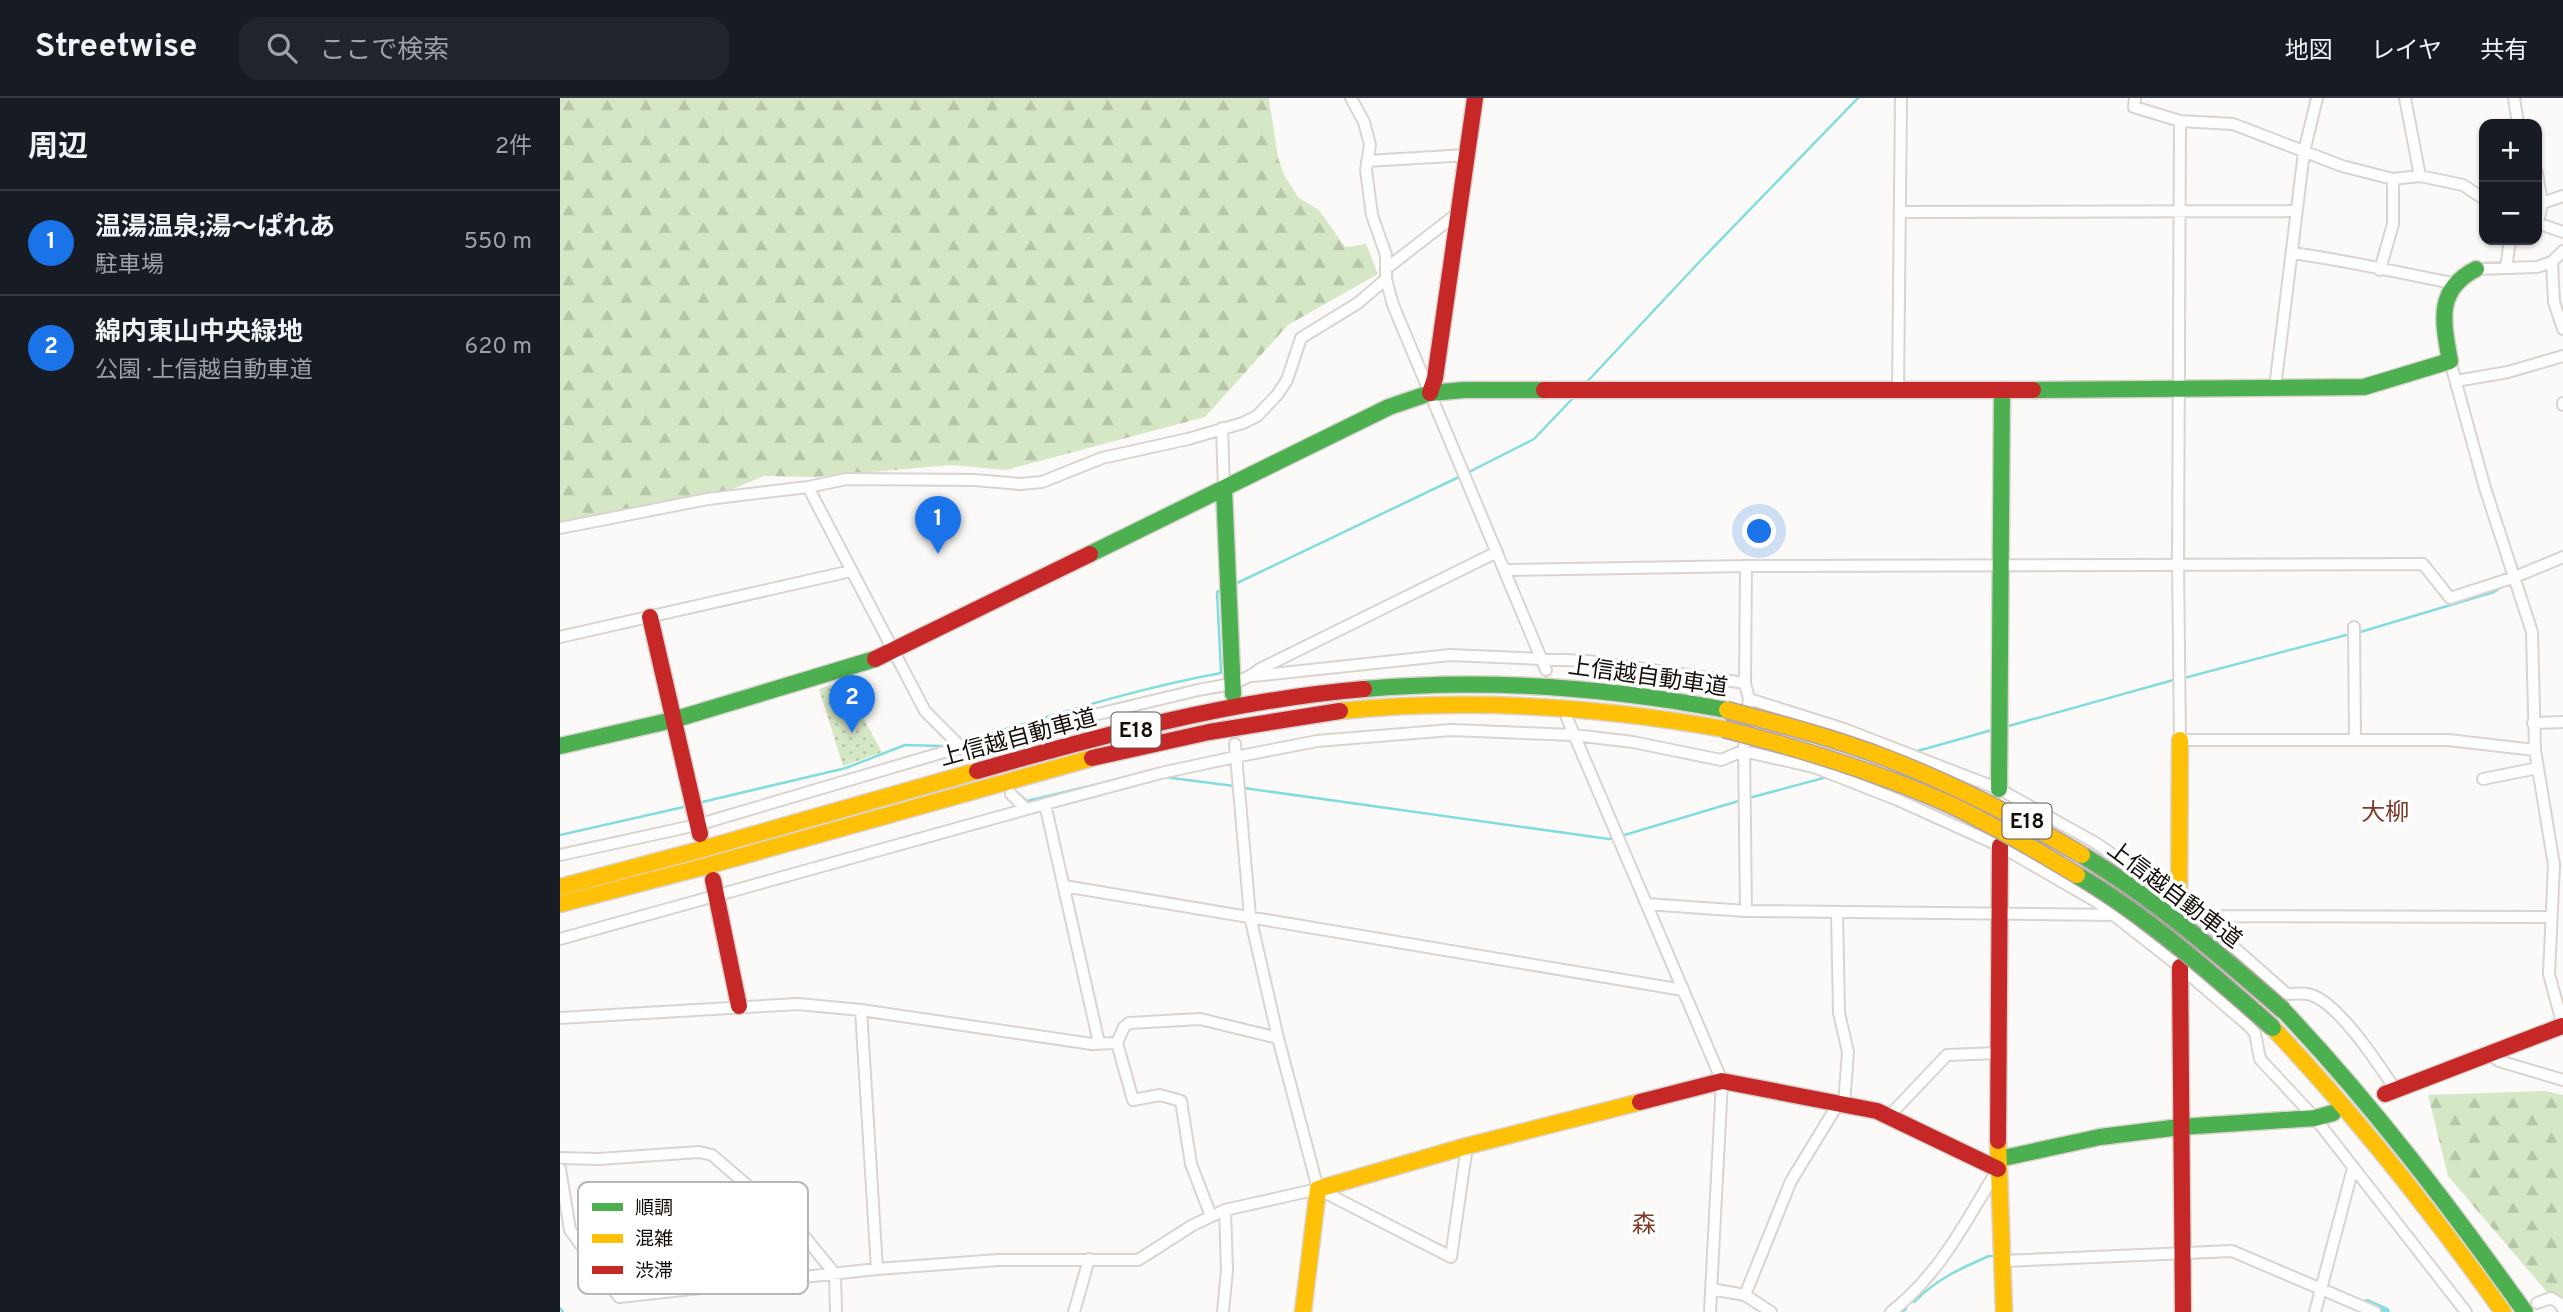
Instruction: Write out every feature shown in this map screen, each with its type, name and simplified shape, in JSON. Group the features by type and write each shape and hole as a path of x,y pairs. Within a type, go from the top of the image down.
{"main road":[{"path":"1430,393 1435,378 1475,98"},
{"path":"560,747 673,720 871,661 1389,407 1430,393 1464,390 1898,391 2364,387 2395,380 2450,361 2444,325 2447,296 2453,283 2466,272 2476,269"},
{"path":"1999,789 2002,390"},
{"path":"1224,489 1233,689"},
{"path":"650,617 698,830"},
{"name":"上信越自動車道","path":"560,887 719,845 1040,753 1194,716 1295,698 1409,685 1524,684 1608,690 1727,710 1811,732 1947,782 2034,825 2125,881 2170,914 2211,946 2284,1011 2357,1088 2531,1307"},
{"name":"上信越自動車道","path":"560,904 1080,761 1164,741 1296,717 1398,706 1527,704 1620,711 1724,729 1805,749 1938,799 2021,839 2069,867 2156,927 2197,959 2273,1027 2341,1100 2427,1206 2503,1312"},
{"path":"2179,900 2180,740"},
{"path":"2000,846 2000,1053 1997,1090 2004,1312"},
{"path":"715,888 739,1006"},
{"path":"2180,967 2183,1312"},
{"path":"2390,1092 2563,1026"},
{"path":"1303,1312 1318,1189 1467,1146 1722,1081 1889,1116 1998,1164 2100,1137 2180,1127 2315,1118 2333,1112"}],"street":[{"path":"1351,98 1364,122 1370,145 1367,162 1372,215 1385,255 1393,305 1546,670"},
{"path":"1898,391 1901,98"},
{"path":"2136,98 2134,107 2180,121 2233,124 2342,166 2393,179 2420,176 2463,185 2479,196"},
{"path":"2275,388 2304,152 2317,98"},
{"path":"2405,98 2420,176"},
{"path":"2514,98 2517,119"},
{"path":"2180,121 2180,740 2448,740 2535,750"},
{"path":"1367,162 1467,155"},
{"path":"2380,270 2393,224 2393,179"},
{"path":"2542,203 2563,196"},
{"path":"1900,212 2297,211"},
{"path":"560,528 708,499 808,488 847,478 975,480 1020,484 1042,482 1102,458 1188,439 1243,422 1257,416 1277,395 1287,380 1301,338 1358,303 1386,274 1458,212"},
{"path":"2542,224 2563,232"},
{"path":"2506,268 2509,245"},
{"path":"2476,269 2538,267 2552,262 2563,251"},
{"path":"2292,253 2453,283"},
{"path":"2552,262 2554,302 2563,329"},
{"path":"2456,381 2508,372 2563,356"},
{"path":"2450,361 2485,488 2532,632 2535,750 2558,865 2551,918 2549,974 2563,1026"},
{"path":"1222,428 1224,489"},
{"path":"808,488 925,711 972,758"},
{"path":"560,855 698,830 961,747 1198,690 1233,689 1260,669 1497,552"},
{"path":"1504,570 2178,563 2423,564 2450,598 2515,577 2563,557"},
{"path":"1746,566 1745,683 1749,699 1743,751 1746,911"},
{"path":"560,637 851,571"},
{"path":"2354,627 2355,740"},
{"path":"1251,676 1450,655 1588,661 1745,683"},
{"path":"1749,699 1844,729 1999,789 2094,842 2179,900 2287,994 2311,994 2323,1001 2360,1037 2390,1092"},
{"path":"1567,718 1722,1081 1710,1312"},
{"path":"2533,723 2563,722"},
{"path":"560,939 715,888 1161,773 1317,741 1451,730 1574,735 1721,760 1743,751 1814,767 1864,785 2000,846 2078,890 2115,915 2249,1026 2255,1033 2259,1059 2315,1118 2466,1312"},
{"path":"1235,744 1251,916 1278,1038 1318,1189"},
{"path":"2483,779 2538,768"},
{"path":"1011,794 1026,809"},
{"path":"1045,804 1099,1043"},
{"path":"1064,886 1683,990"},
{"path":"1646,904 1746,911 2115,915"},
{"path":"1745,1296 1791,1181 1841,1105 1848,1052 1839,1013 1837,912"},
{"path":"2197,916 2551,918"},
{"path":"560,1018 798,1004 861,1010 1092,1044 1117,1043"},
{"path":"861,1010 877,1269"},
{"path":"1211,1216 1191,1164 1181,1101 1160,1095 1133,1100 1117,1043 1124,1027 1129,1023 1200,1019 1278,1038"},
{"path":"1889,1116 1947,1055 2000,1053"},
{"path":"2489,1054 2498,1061 2563,1080"},
{"path":"808,1278 877,1269 998,1260 1138,1260 1193,1225 1224,1210 1318,1189 1451,1257 1467,1146"},
{"path":"560,1158 600,1160 699,1152 712,1155 743,1182"},
{"path":"1891,1312 1931,1276 1957,1239 1998,1164"},
{"path":"2315,1312 2353,1168"},
{"path":"560,1169 570,1230 578,1241"},
{"path":"1223,1312 1227,1270 1224,1210"},
{"path":"808,1241 835,1275 836,1312"},
{"path":"2003,1262 2181,1251 2232,1251 2375,1312"},
{"path":"1074,1312 1089,1259"},
{"path":"1711,1289 1745,1296 1771,1312"},
{"path":"617,1294 619,1297 648,1294"},
{"path":"1910,1297 1911,1312"},
{"path":"2531,1307 2551,1298 2563,1309"}],"green space":[{"path":"560,98 1269,98 1278,158 1285,177 1299,198 1319,210 1345,247 1366,244 1378,274 1288,325 1205,417 1006,470 951,465 814,477 764,476 708,499 560,530"},
{"path":"843,681 882,752 843,766 819,689"},
{"path":"2545,1091 2563,1095 2563,1311 2448,1176 2428,1095"}],"waterway":[{"path":"1585,384 1858,98"},
{"path":"1467,473 1534,439 1574,397"},
{"path":"1233,585 1461,476"},
{"path":"2357,633 2494,592 2503,586"},
{"path":"962,742 1123,695 1221,673 1217,592 1224,589"},
{"path":"2184,678 2350,634"},
{"path":"2005,727 2177,679"},
{"path":"1914,752 1992,730"},
{"path":"698,803 846,768 905,745 952,744"},
{"path":"1017,793 1027,801 1140,774"},
{"path":"1164,777 1234,786"},
{"path":"1749,798 1827,777"},
{"path":"1244,788 1615,838"},
{"path":"1621,836 1742,800"},
{"path":"560,835 688,806"},
{"path":"2007,1255 2074,1253"},
{"path":"1914,1302 1949,1275 1989,1256 1996,1256"},
{"path":"2367,1304 2385,1312"},
{"path":"560,1308 563,1312"},
{"path":"1902,1312 1906,1309"}],"traffic: fast":[{"path":"2033,390 2364,387 2450,361 2444,320 2448,297 2463,277 2476,269"},
{"path":"1090,554 1389,407 1430,393 1464,390 1544,390"},
{"path":"1999,789 2002,390"},
{"path":"1224,489 1233,694"},
{"path":"560,746 673,720 875,659"},
{"path":"1364,689 1455,684 1546,687 1636,695 1727,710"},
{"path":"2082,855 2161,909 2284,1011"},
{"path":"2077,875 2154,927 2273,1028"},
{"path":"2284,1011 2349,1083 2410,1157 2525,1312"},
{"path":"1999,1159 2100,1137 2180,1127 2315,1118 2333,1113"}],"traffic: slow":[{"path":"1340,711 1436,705 1532,706 1628,715 1724,729"},
{"path":"1727,710 1827,738 1911,768 1986,802 2082,855"},
{"path":"1724,729 1839,762 1923,793 1983,821 2077,875"},
{"path":"2179,899 2180,740"},
{"path":"560,904 703,867 1092,758"},
{"path":"560,887 977,771"},
{"path":"2273,1028 2393,1166 2503,1312"},
{"path":"1303,1312 1318,1189 1467,1146 1640,1102"},
{"path":"1998,1141 2004,1312"}],"traffic: jam":[{"path":"1430,393 1435,378 1475,98"},
{"path":"1544,390 2033,390"},
{"path":"875,659 1090,554"},
{"path":"650,617 700,834"},
{"path":"977,771 1120,732 1217,710 1364,689"},
{"path":"1092,758 1209,732 1340,711"},
{"path":"1998,1141 2000,846"},
{"path":"713,880 739,1006"},
{"path":"2180,967 2183,1312"},
{"path":"2385,1094 2562,1026"},
{"path":"1640,1102 1722,1081 1877,1111 1998,1169"}],"place":[{"name":"温湯温泉;湯〜ぱれあ","path":"938,554"},
{"name":"綿内東山中央緑地","path":"852,733"}],"district":[{"name":"大柳","path":"2385,812"},
{"name":"森","path":"1644,1224"}]}
